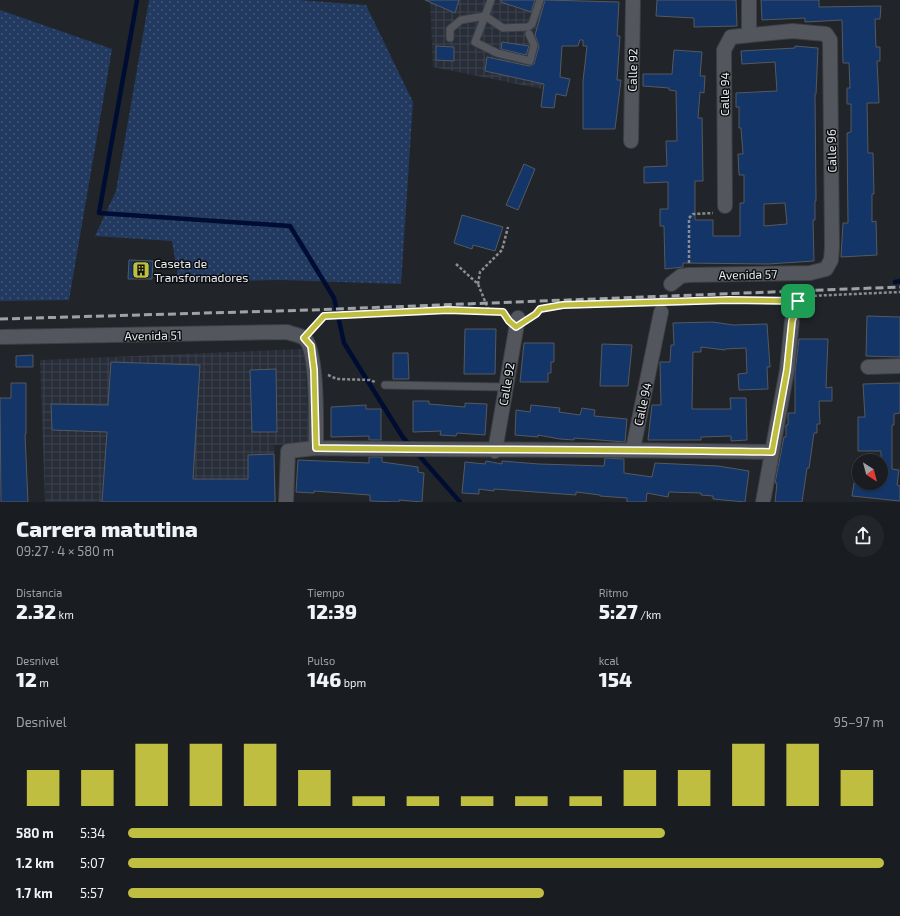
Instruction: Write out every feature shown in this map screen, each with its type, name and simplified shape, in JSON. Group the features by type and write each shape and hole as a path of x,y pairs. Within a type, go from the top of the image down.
{"street":[{"name":"Calle 92","path":"631,141 633,0"},
{"path":"749,0 749,34"},
{"name":"Calle 96","path":"749,34 792,31 826,34 830,40 832,247 831,260 826,268"},
{"name":"Calle 94","path":"725,206 724,50 731,37 749,34"},
{"name":"Avenida 57","path":"671,284 681,276 689,275 810,273 826,268"},
{"name":"Calle 94","path":"633,449 662,305"},
{"path":"763,502 787,370 792,321"},
{"name":"Calle 92","path":"495,450 517,323"},
{"name":"Avenida 51","path":"0,337 287,332 304,338"},
{"path":"304,338 311,346 314,370 316,448"},
{"path":"868,367 900,366"},
{"path":"286,502 288,451 316,448 495,450 633,449 772,452"}],"lane":[{"path":"491,0 475,42 497,53 530,61 534,45 529,34"},
{"path":"450,38 450,29 461,20 485,16 503,28 528,27 532,24 540,0"},
{"path":"385,385 505,387"}],"path":[{"path":"689,275 688,218 693,214 712,213 722,210 725,206"},
{"path":"478,284 480,272 502,250 508,227"},
{"path":"456,264 478,284 489,310"},
{"path":"792,321 798,301 809,290 816,278 826,268"},
{"path":"304,338 324,316 448,310 489,310 503,312 509,321 517,323 536,314 540,309 589,303 662,305 729,300 798,301 809,296 900,292"},
{"path":"314,370 337,379 370,380 385,385"}],"shaded area":[{"path":"149,0 299,0 366,5 413,102 401,284 281,280 179,282 172,241 95,236 116,191"},
{"path":"430,0 561,0 542,89 433,67"},
{"path":"0,10 112,49 69,300 0,301"},
{"path":"305,349 309,444 274,445 276,502 45,502 40,360"}],"building":[{"path":"425,0 459,0 455,13"},
{"path":"501,0 535,0 531,12 501,2"},
{"path":"545,0 619,2 617,36 620,36 617,80 621,80 615,129 583,129 583,81 587,46 583,46 583,40 580,40 578,46 562,46 560,77 570,79 566,96 556,94 554,108 541,107 544,84 485,71 487,57 529,66 534,64 539,46 535,35"},
{"path":"657,0 736,0 737,26 694,27 694,18 656,16"},
{"path":"761,0 819,0 819,7 881,6 880,19 875,19 876,47 880,47 880,61 877,61 879,103 867,103 868,153 873,153 874,194 872,194 872,222 876,221 877,255 841,257 843,223 848,223 847,133 851,132 851,104 847,104 847,88 850,88 849,63 843,63 842,20 805,22 805,18 762,20"},
{"path":"502,42 529,46 526,55 501,49"},
{"path":"436,46 454,47 454,61 436,60"},
{"path":"795,46 818,48 815,94 816,201 815,220 813,220 814,261 768,264 683,263 683,267 665,269 664,226 660,226 660,209 668,209 668,182 644,183 644,167 667,166 666,141 677,141 676,91 669,90 669,88 643,86 643,74 672,74 674,50 702,52 700,76 705,76 704,93 700,92 698,118 702,118 703,181 695,181 695,220 713,220 713,236 740,236 740,203 744,203 744,175 739,175 738,154 743,154 741,128 739,128 739,107 736,107 736,93 777,91 775,62 742,64 741,51 795,48","holes":["785,203 787,224 764,226 764,204"]},
{"path":"524,164 535,169 518,210 506,205"},
{"path":"462,215 503,227 495,251 473,245 472,249 454,243"},
{"name":"Caseta de Transformadores","path":"129,260 153,261 152,279 128,279"},
{"path":"867,316 900,317 900,357 866,356"},
{"path":"713,322 733,325 767,324 770,367 767,367 768,389 739,390 738,374 747,373 746,348 725,350 701,347 701,352 693,352 692,409 731,409 730,398 746,398 747,440 731,441 731,436 701,437 701,440 648,440 652,405 661,405 660,362 670,362 671,345 674,345 673,323"},
{"path":"465,329 496,329 495,374 464,374"},
{"path":"799,339 828,339 826,388 832,387 832,401 819,401 820,424 817,424 817,433 814,433 802,502 775,502 777,483 775,483 784,437 786,437 788,413 795,413 795,372"},
{"path":"524,343 554,343 554,362 551,362 551,373 548,373 548,382 520,382"},
{"path":"602,344 632,345 628,386 600,386"},
{"path":"393,353 408,353 409,379 393,379"},
{"path":"33,355 33,367 16,367 16,356"},
{"path":"111,362 200,365 193,479 248,479 248,455 274,454 275,502 102,502 107,432 52,430 51,404 108,405"},
{"path":"276,369 277,432 252,432 250,370"},
{"path":"11,383 26,383 25,434 28,502 1,502 0,398 11,398"},
{"path":"900,383 900,413 894,414 894,425 892,425 892,469 899,470 897,485 900,486 900,501 852,496 853,490 888,490 888,454 881,454 881,451 858,451 858,417 865,417 863,384"},
{"path":"413,401 429,401 429,404 465,407 465,403 487,404 485,435 457,433 456,436 440,435 441,431 413,432"},
{"path":"366,405 366,409 381,409 381,440 369,440 369,436 331,437 331,407"},
{"path":"531,405 560,408 559,412 580,415 582,408 595,410 594,416 627,419 625,442 574,438 574,440 560,439 538,435 538,437 515,435 516,410 530,412"},
{"path":"369,457 382,457 382,462 418,467 418,472 424,473 422,502 399,500 399,502 370,501 370,495 314,491 314,493 296,492 298,460 369,463"},
{"path":"605,458 624,459 624,473 652,477 655,463 718,466 749,471 745,502 713,499 713,496 701,495 701,493 669,492 668,497 647,493 646,502 627,502 627,498 576,492 576,495 479,489 479,494 462,493 465,462 485,464 486,461 502,464 502,461 604,466"}],"waterway":[{"path":"137,0 99,213 290,226 334,298 344,343 402,436 411,447"},
{"path":"895,282 900,281"},
{"path":"416,452 460,502"}],"railway":[{"path":"0,319 311,310 900,287"}],"place":[{"name":"Caseta de Transformadores","path":"141,270"}],"route":[{"path":"729,300 798,301 792,321 787,370 772,452 633,449 495,450 316,448 314,370 311,346 304,338 324,316 448,310 489,310 503,312 509,321 516,327 536,314 540,309 563,305 589,303 667,303 729,300"}]}
